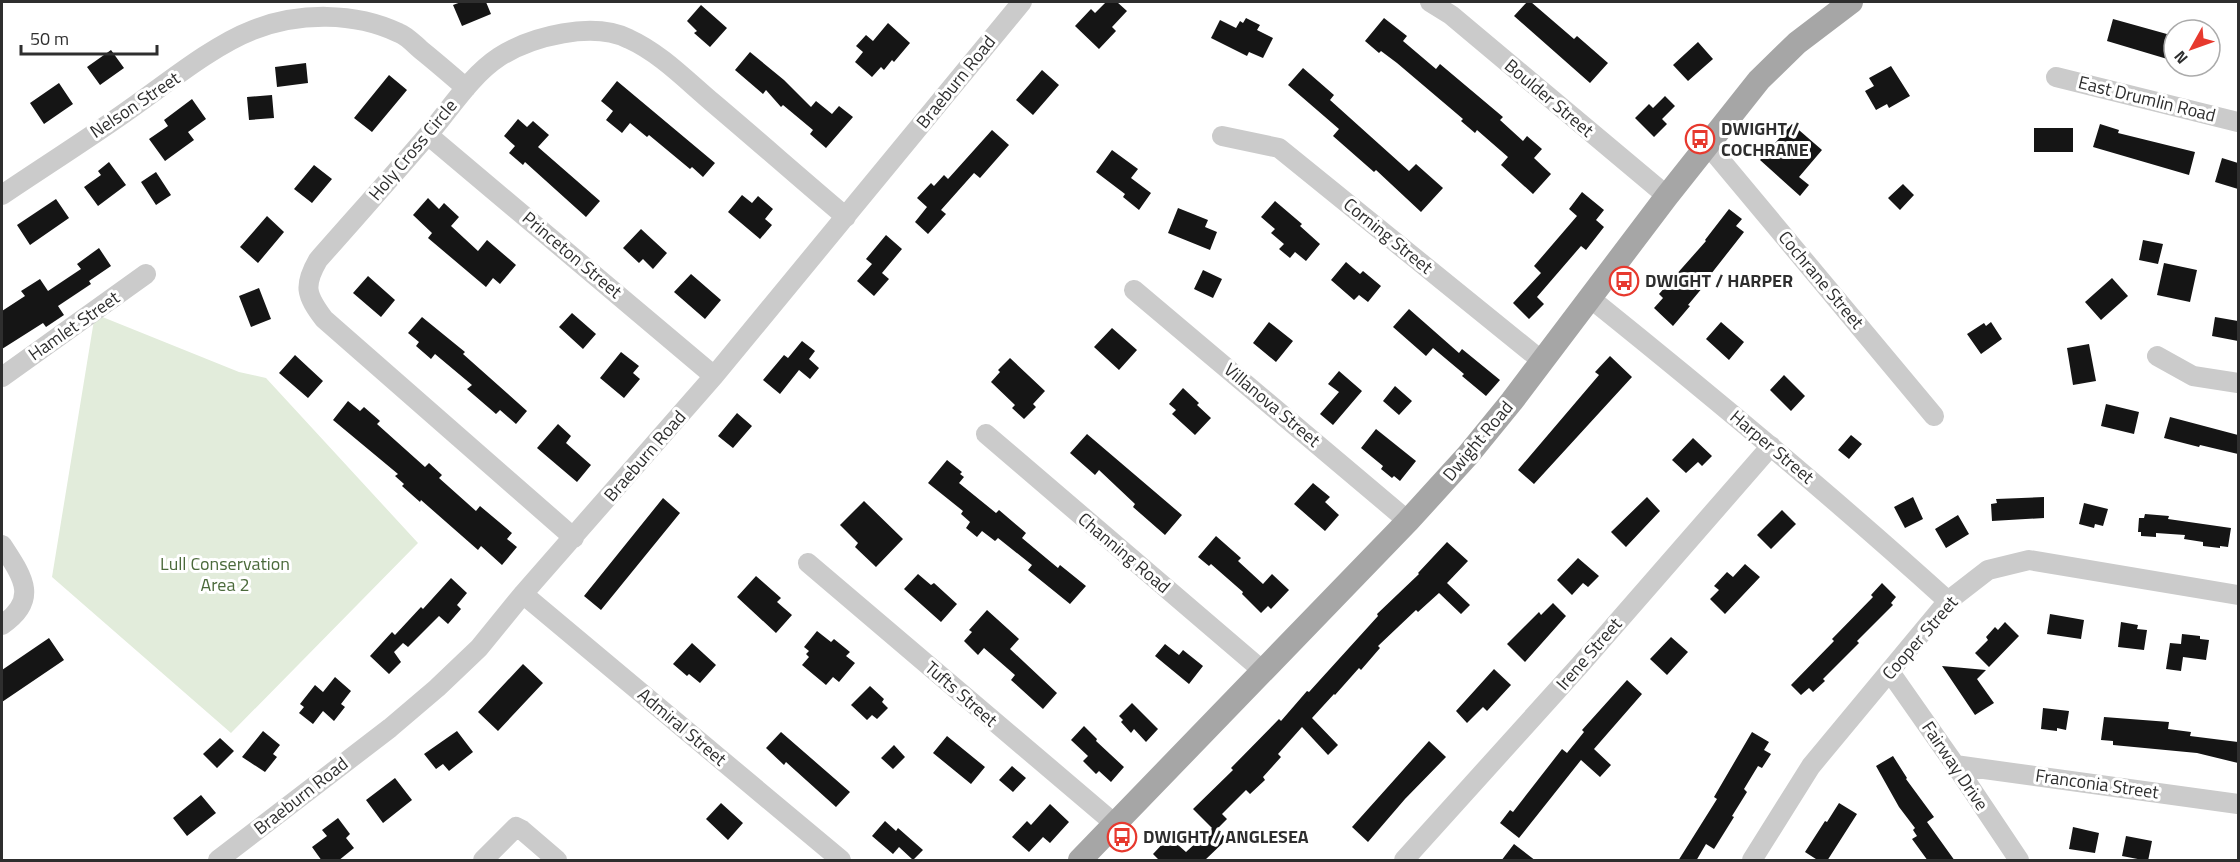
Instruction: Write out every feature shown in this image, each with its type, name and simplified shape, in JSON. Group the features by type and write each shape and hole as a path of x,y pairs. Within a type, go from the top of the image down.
{"main road":[{"name":"Dwight Road","path":"1080,861 1408,521 1496,421 1707,144 1772,66 1810,32 1851,2"}],"street":[{"name":"Braeburn Road","path":"218,861 429,694 479,648 523,594 714,376 1022,2"},
{"name":"Boulder Street","path":"1430,2 1451,15 1667,196"},
{"name":"Nelson Street","path":"2,195 113,122 213,52 252,30 281,22 311,18 350,18 376,23 402,34 466,88"},
{"name":"Holy Cross Circle","path":"574,538 324,319 310,298 307,282 318,260 428,135 466,88 499,57 528,44 585,30 619,34 656,55 846,217"},
{"name":"East Drumlin Road","path":"2056,77 2238,122"},
{"name":"Princeton Street","path":"428,135 714,376"},
{"name":"Corning Street","path":"1222,136 1279,148 1542,361"},
{"name":"Cochrane Street","path":"1707,144 1934,416"},
{"name":"Hamlet Street","path":"2,377 146,274"},
{"name":"Villanova Street","path":"1134,290 1408,521"},
{"name":"Harper Street","path":"1590,298 1868,528 1948,602"},
{"path":"2157,356 2193,376 2238,383"},
{"name":"Channing Road","path":"986,434 1263,671"},
{"name":"Irene Street","path":"1404,861 1580,665 1771,446"},
{"path":"2,545 18,570 24,600 20,608 2,625"},
{"name":"Cooper Street","path":"1752,861 1811,766 1948,602 1988,570 2029,560 2238,595"},
{"name":"Tufts Street","path":"808,563 1115,824"},
{"name":"Admiral Street","path":"523,594 841,861"},
{"name":"Fairway Drive","path":"1890,672 2019,861"},
{"name":"Franconia Street","path":"1955,765 2238,804"},
{"path":"483,861 516,827 557,861"}],"green space":[{"name":"Lull Conservation Area 2","path":"95,314 239,372 266,378 418,543 231,733 52,577"}],"building":[{"path":"461,2 486,2 491,14 462,26 453,5"},
{"path":"1106,2 1117,2 1127,11 1112,27 1116,31 1099,49 1075,26 1091,9 1095,13"},
{"path":"1527,2 1531,2 1574,39 1577,36 1608,63 1590,83 1514,16"},
{"path":"701,5 727,28 710,47 694,33 697,31 687,21"},
{"path":"1246,18 1260,25 1257,30 1273,38 1263,58 1249,52 1247,56 1211,38 1220,20 1236,28 1240,21 1243,23"},
{"path":"1384,18 1407,36 1403,41 1436,69 1440,64 1503,117 1500,120 1523,141 1527,136 1542,149 1534,158 1551,174 1533,194 1501,165 1508,157 1477,130 1475,133 1461,121 1463,119 1397,63 1381,51 1379,53 1365,41"},
{"path":"2113,19 2162,33 2162,57 2107,41"},
{"path":"888,23 910,43 894,62 892,60 884,70 881,67 872,77 855,62 863,52 856,46 866,35 873,41"},
{"path":"1698,42 1713,59 1688,81 1673,65"},
{"path":"111,50 124,68 100,85 87,67"},
{"path":"750,52 784,80 811,107 816,101 832,114 839,106 853,117 826,148 810,134 813,130 783,105 781,107 766,90 763,94 735,70"},
{"path":"306,63 308,83 277,87 275,67"},
{"path":"1891,66 1910,96 1889,108 1887,104 1876,110 1865,91 1874,86 1869,78"},
{"path":"1303,68 1334,95 1330,100 1409,171 1416,164 1443,188 1421,212 1376,170 1374,172 1333,136 1339,129 1288,85"},
{"path":"1042,70 1059,85 1033,115 1016,100"},
{"path":"389,75 407,90 372,132 354,118"},
{"path":"617,81 715,163 703,177 630,123 622,133 606,120 613,111 601,101"},
{"path":"59,83 73,104 44,124 30,103"},
{"path":"272,95 274,118 249,120 247,97"},
{"path":"1665,96 1675,106 1662,119 1667,124 1654,137 1635,118 1649,104 1653,108"},
{"path":"192,99 206,119 188,132 194,140 165,161 149,139 168,126 164,120"},
{"path":"518,119 527,127 533,121 549,135 538,147 600,201 586,217 525,162 523,165 509,153 515,146 504,136"},
{"path":"1792,124 1822,150 1799,177 1809,185 1800,196 1760,160"},
{"path":"2100,124 2119,130 2118,133 2195,152 2189,175 2093,147"},
{"path":"2034,128 2073,128 2073,152 2034,152"},
{"path":"992,130 1009,145 980,178 974,173 941,210 946,214 928,234 915,222 927,207 917,198 931,183 934,186 944,175 948,179"},
{"path":"1112,150 1138,169 1131,178 1151,193 1139,210 1123,197 1125,194 1096,172"},
{"path":"2222,158 2238,163 2238,189 2215,182"},
{"path":"109,162 126,185 98,206 84,187 101,175 98,171"},
{"path":"314,165 332,179 312,203 294,189"},
{"path":"156,172 171,195 156,205 141,182"},
{"path":"1903,184 1914,195 1900,210 1888,198"},
{"path":"1582,192 1604,210 1596,220 1604,227 1586,250 1581,246 1537,297 1544,304 1529,319 1513,303 1541,273 1534,266 1577,216 1569,209"},
{"path":"742,195 752,203 758,196 773,209 765,219 772,225 760,239 728,212"},
{"path":"428,198 439,209 444,203 459,217 451,226 478,251 487,240 516,265 500,284 493,278 486,287 428,238 432,233 413,215"},
{"path":"56,199 69,218 30,245 17,225"},
{"path":"1275,201 1302,224 1300,226 1320,244 1306,261 1295,252 1290,258 1279,249 1284,244 1271,233 1275,229 1261,217"},
{"path":"1178,208 1208,220 1205,227 1217,232 1210,250 1168,233"},
{"path":"1729,209 1742,219 1736,226 1744,232 1673,326 1654,308 1663,298 1659,294 1706,241"},
{"path":"267,216 284,232 258,263 240,247"},
{"path":"641,229 667,253 653,269 643,259 639,263 623,248"},
{"path":"886,235 902,249 882,273 889,279 874,296 857,281 872,264 866,259"},
{"path":"2143,240 2163,244 2158,264 2139,260"},
{"path":"99,248 111,266 89,281 91,284 58,306 64,315 46,327 43,323 2,349 2,311 25,296 21,291 40,279 48,291 81,269 77,264"},
{"path":"1346,262 1360,274 1363,271 1381,286 1368,302 1359,295 1354,300 1331,280"},
{"path":"2164,263 2197,270 2190,302 2157,295"},
{"path":"1203,270 1222,279 1213,298 1194,289"},
{"path":"691,274 721,300 705,319 674,292"},
{"path":"368,276 395,300 381,317 353,293"},
{"path":"2112,278 2128,296 2101,320 2085,302"},
{"path":"259,288 271,319 251,327 239,296"},
{"path":"1409,309 1459,353 1462,349 1500,380 1486,396 1433,348 1426,356 1393,327"},
{"path":"572,313 596,334 583,349 559,327"},
{"path":"422,317 465,352 463,354 527,411 516,424 500,410 496,414 467,389 472,385 435,354 431,359 416,346 419,342 408,333"},
{"path":"2215,317 2238,321 2238,341 2212,336"},
{"path":"1269,322 1293,341 1276,362 1253,343"},
{"path":"1721,322 1744,342 1729,360 1706,339"},
{"path":"1991,322 2002,339 1981,354 1967,334 1984,323 1986,326"},
{"path":"1112,328 1137,350 1119,370 1094,347"},
{"path":"802,341 815,351 809,359 819,368 810,379 799,370 780,394 763,380 784,355 788,358"},
{"path":"2089,344 2096,381 2073,385 2067,348"},
{"path":"621,352 639,366 633,373 640,379 624,398 600,378"},
{"path":"295,355 323,381 308,398 279,373"},
{"path":"1610,356 1632,377 1534,484 1518,470 1599,375 1595,372"},
{"path":"1010,358 1045,391 1033,404 1036,407 1024,419 1012,408 1015,405 991,382 1000,372 998,370"},
{"path":"1339,371 1362,391 1333,425 1320,414 1339,392 1328,384"},
{"path":"1784,375 1805,396 1791,411 1770,390"},
{"path":"1395,386 1412,401 1399,415 1383,401"},
{"path":"1183,388 1211,418 1195,435 1172,414 1176,410 1169,404"},
{"path":"348,401 360,411 364,407 380,421 377,424 425,467 429,463 442,475 439,478 476,511 480,506 512,533 507,539 517,547 502,565 481,546 478,550 421,500 420,502 402,486 404,484 395,476 398,474 333,420"},
{"path":"2106,404 2139,412 2134,434 2101,426"},
{"path":"737,413 752,426 733,448 718,436"},
{"path":"2170,417 2238,435 2238,454 2164,438"},
{"path":"558,424 571,436 566,443 591,465 577,482 537,448"},
{"path":"1376,429 1416,461 1400,481 1381,469 1383,466 1361,448"},
{"path":"1087,434 1182,515 1165,535 1133,507 1135,504 1099,470 1095,475 1070,453"},
{"path":"1851,435 1862,444 1849,459 1838,450"},
{"path":"1693,438 1712,456 1702,466 1698,462 1686,473 1672,460"},
{"path":"947,460 962,472 960,474 964,477 959,483 996,513 999,510 1026,533 1022,538 1058,568 1060,565 1086,586 1070,604 1028,570 1032,565 998,538 995,541 982,531 977,537 966,528 970,522 961,514 963,511 928,483"},
{"path":"1313,483 1330,497 1325,502 1339,515 1325,531 1294,504"},
{"path":"1647,497 1660,511 1626,547 1611,532"},
{"path":"1913,497 1923,519 1905,528 1894,507"},
{"path":"2044,497 2044,518 1992,521 1991,504 1997,503 1996,499"},
{"path":"663,498 680,513 601,610 584,596"},
{"path":"864,501 903,539 876,567 855,547 858,543 840,525"},
{"path":"2084,503 2108,509 2103,526 2095,524 2094,528 2079,524"},
{"path":"1782,510 1796,524 1771,549 1757,535"},
{"path":"2145,514 2169,516 2168,519 2231,528 2228,547 2203,546 2203,542 2184,539 2185,535 2156,533 2156,537 2141,536 2141,532 2138,532 2139,518 2144,518"},
{"path":"1958,515 1969,534 1946,548 1935,529"},
{"path":"1216,536 1241,558 1238,561 1263,584 1272,574 1289,590 1271,609 1268,606 1261,613 1242,594 1243,592 1211,564 1209,566 1198,557"},
{"path":"1447,542 1468,561 1447,583 1470,605 1461,614 1439,593 1418,612 1416,610 1378,646 1380,648 1361,670 1359,668 1312,718 1338,745 1328,755 1302,727 1278,754 1281,757 1263,777 1265,780 1250,794 1246,790 1222,814 1227,819 1217,829 1227,839 1204,861 1160,861 1153,854 1169,837 1186,852 1212,828 1193,809 1233,770 1231,768 1279,719 1281,721 1307,691 1309,692 1378,616 1377,614 1419,574"},
{"path":"1578,558 1599,576 1588,587 1583,583 1572,595 1557,580"},
{"path":"1745,564 1760,577 1725,614 1710,599 1719,590 1714,586 1727,572 1733,577"},
{"path":"918,574 931,585 934,583 957,604 941,622 904,589"},
{"path":"756,576 781,598 777,602 792,615 776,633 737,597"},
{"path":"451,578 467,593 457,605 461,609 448,624 439,616 408,647 403,643 394,652 401,662 389,674 370,656 392,632 395,635 421,607 423,609"},
{"path":"1882,583 1896,597 1891,603 1893,605 1823,679 1825,681 1813,692 1809,688 1801,695 1791,685 1834,641 1832,639 1873,597 1871,595"},
{"path":"1553,603 1566,616 1525,662 1507,644 1539,612 1541,615"},
{"path":"987,610 1019,639 1010,649 1057,693 1043,709 1011,680 1015,675 984,648 978,655 964,641 972,632 969,630"},
{"path":"2050,614 2084,620 2081,639 2047,634"},
{"path":"2005,622 2019,636 1989,667 1975,653 1988,640 1986,637 1995,627 1998,630"},
{"path":"2121,622 2138,625 2137,629 2147,630 2144,650 2118,647"},
{"path":"817,631 831,642 834,639 850,652 846,656 855,663 839,682 833,677 826,685 802,665 809,657 806,654 809,651 804,647"},
{"path":"2182,634 2200,636 2200,639 2209,640 2206,660 2183,657 2181,671 2166,669 2170,643 2181,644"},
{"path":"1671,637 1688,652 1667,675 1650,659"},
{"path":"49,638 64,660 2,702 2,670"},
{"path":"692,643 716,665 700,683 673,664"},
{"path":"1165,644 1179,655 1183,650 1203,666 1189,684 1155,656"},
{"path":"523,664 543,683 498,731 478,712"},
{"path":"1942,666 1986,670 1977,679 1994,703 1975,715"},
{"path":"1494,669 1511,685 1487,711 1483,707 1467,723 1456,711"},
{"path":"335,677 351,691 341,704 345,707 334,721 323,711 313,724 299,713 304,707 300,704 315,685 323,692"},
{"path":"1627,680 1642,694 1594,749 1611,765 1600,777 1581,760 1519,838 1500,823 1510,810 1513,812 1562,749 1567,753 1584,732 1582,730"},
{"path":"870,686 884,699 882,702 888,708 877,719 872,715 867,720 851,705"},
{"path":"1132,703 1158,729 1146,742 1134,729 1131,733 1121,722 1123,720 1119,716"},
{"path":"2043,708 2069,711 2066,730 2041,729"},
{"path":"2104,717 2169,722 2168,729 2191,732 2190,736 2238,742 2238,763 2197,753 2113,745 2113,741 2101,740"},
{"path":"1084,726 1097,739 1096,741 1124,767 1111,782 1099,771 1096,774 1083,761 1088,756 1071,740"},
{"path":"263,731 280,745 273,754 277,757 265,772 242,757"},
{"path":"457,731 473,752 449,771 443,764 436,769 424,754"},
{"path":"781,732 850,792 836,807 786,762 784,765 766,748"},
{"path":"1752,732 1769,742 1764,750 1771,754 1762,768 1758,766 1744,789 1747,792 1714,849 1706,844 1696,861 1678,861 1717,799 1714,797"},
{"path":"947,736 985,767 971,784 933,753"},
{"path":"220,738 234,751 217,768 203,754"},
{"path":"1429,741 1446,757 1405,799 1368,842 1352,827"},
{"path":"894,745 905,757 893,769 881,758"},
{"path":"1893,756 1906,779 1934,817 1927,822 1955,861 1928,861 1912,839 1917,836 1913,830 1915,828 1899,807 1876,766"},
{"path":"1012,766 1026,778 1013,792 999,780"},
{"path":"395,778 412,800 383,823 366,800"},
{"path":"201,795 216,813 187,836 173,818"},
{"path":"721,803 743,823 728,840 706,819"},
{"path":"1839,803 1857,814 1827,861 1819,861 1805,852"},
{"path":"1050,804 1069,822 1050,843 1043,837 1029,852 1012,837 1027,821 1031,825"},
{"path":"338,818 350,834 346,838 354,848 338,861 322,861 312,847 327,836 322,830"},
{"path":"885,821 896,831 898,828 923,850 913,860 899,847 893,854 872,836"},
{"path":"2073,827 2099,833 2095,853 2069,849"},
{"path":"2126,836 2152,841 2148,861 2122,856"},
{"path":"1514,844 1536,861 1501,861"}],"place":[{"name":"DWIGHT / COCHRANE","path":"1700,139"},
{"name":"DWIGHT / HARPER","path":"1624,281"},
{"name":"DWIGHT / ANGLESEA","path":"1122,837"}]}
